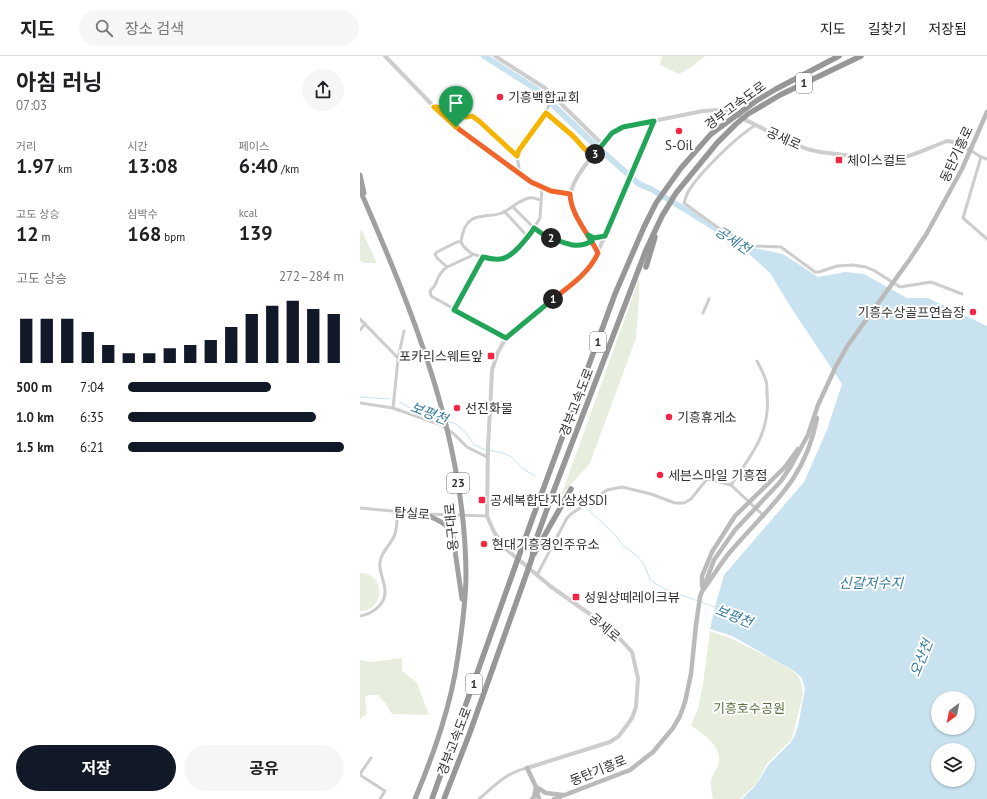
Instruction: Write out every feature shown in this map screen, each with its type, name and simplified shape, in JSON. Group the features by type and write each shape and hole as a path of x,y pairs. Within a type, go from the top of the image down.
{"highway":[{"name":"경부고속도로","path":"444,799 469,735 525,578 534,546 554,490 646,250 662,216 676,193 717,143 746,112 776,89 840,56"},
{"name":"경부고속도로","path":"432,799 615,294 656,203 681,168 711,134 731,120 746,112 861,56"},
{"path":"360,175 367,206"},
{"name":"용구대로","path":"360,190 424,347 438,394 455,464 463,531 466,573 458,658 449,701 434,751 415,799"},
{"path":"360,200 367,206"},
{"path":"646,267 662,216"},
{"path":"531,560 572,490"},
{"path":"425,514 444,523 451,529 464,607"}],"main road":[{"name":"동탄기흥로","path":"818,406 833,371 848,344 910,259 943,206 987,112"},
{"path":"701,595 714,560 735,530 781,481 791,466 808,435 818,406"},
{"path":"701,595 730,553 782,496 801,467 810,446 818,406"},
{"path":"701,595 702,576 712,552 735,516 785,467 808,435"},
{"name":"동탄기흥로","path":"554,799 630,770 653,752 673,728 680,716 685,702 691,674 701,595"},
{"path":"527,768 536,787 539,799"},
{"path":"536,787 546,793 565,795"},
{"path":"532,799 534,797 536,787"}],"street":[{"path":"385,56 434,107 456,127 531,182 551,191 570,194"},
{"path":"495,56 545,88 602,144"},
{"path":"520,174 517,156 519,150 546,113 552,96"},
{"path":"434,107 440,106 451,113 467,118 472,116 517,156"},
{"name":"공세로","path":"593,155 612,133 623,127 703,111 718,110 730,112 778,137 807,149 820,152 884,160 905,158 947,141 954,142 970,150"},
{"path":"546,113 593,155 575,180 570,194 571,205 598,253"},
{"path":"472,254 471,256 445,268 436,279 430,295 454,310 506,338 572,285 594,261 654,121"},
{"path":"756,125 737,140 709,167 687,194 684,203 717,227 742,242 754,246 781,247 815,272 837,266 852,265 866,267 900,286 931,282 962,294"},
{"path":"970,150 987,159"},
{"path":"981,157 962,218 987,239"},
{"path":"541,200 532,197 528,198 501,213 470,220 462,234 461,242 472,254 496,260 506,258 516,252 540,218 542,188"},
{"path":"513,207 534,228 544,235 576,246 584,246 592,241"},
{"path":"504,211 528,237"},
{"path":"588,235 594,238 605,236"},
{"path":"448,267 437,258 436,254 440,250 461,242"},
{"path":"454,310 483,257"},
{"path":"703,314 709,299"},
{"path":"360,318 398,358"},
{"path":"360,330 365,324"},
{"path":"393,408 400,342 404,331"},
{"name":"공세로","path":"506,338 498,352 492,370 488,447 487,516 494,532 506,549 550,586 601,622 622,641 632,652 638,678 636,707 632,718 619,736 610,742 527,768"},
{"path":"731,484 760,439 767,417 768,406 766,381 757,361"},
{"path":"360,403 393,408 441,425 454,434 467,447 488,456"},
{"path":"537,575 566,518 607,490 622,487 651,494 676,504 684,503 691,499 707,479 731,484 764,516"},
{"name":"탑실로","path":"360,508 425,514 487,516"},
{"path":"360,616 368,614 378,608 383,600 385,591 379,570 380,560 384,550 395,535 398,512"},
{"path":"370,758 360,775 385,791 380,799"},
{"path":"479,799 501,779 517,770 527,768"}],"green space":[{"path":"662,56 705,56 693,66 679,74 660,65"},
{"path":"360,231 362,231 377,263 364,263 360,260"},
{"path":"639,279 636,338 590,463 561,496"},
{"path":"360,573 368,574 374,579 378,585 379,592 378,599 374,605 368,609 360,611"},
{"name":"기흥호수공원","path":"710,631 730,638 772,659 793,671 801,682 803,694 792,738 767,764 757,783 740,799 713,799 711,781 718,766 718,753 712,742 691,725 698,709"},
{"path":"402,658 402,671 417,683 429,715 392,714 378,695 369,695 365,697 367,714 360,719 360,660 371,662"}],"water":[{"name":"신갈저수지","path":"739,245 783,254 818,277 845,272 864,274 907,298 928,298 987,326 987,799 742,799 754,787 768,765 794,737 798,726 805,689 802,678 794,671 732,636 710,629 715,607 724,575 804,482 827,430 842,384 770,273"}],"waterway":[{"name":"공세천","path":"484,56 536,89 639,184 651,189 750,250"},
{"name":"보평천","path":"360,397 390,399"},
{"name":"보평천","path":"400,402 410,408 442,419"},
{"name":"보평천","path":"447,421 456,424 464,431 474,445 486,450"},
{"name":"보평천","path":"489,450 503,453 512,457 522,468 535,476"},
{"name":"보평천","path":"573,497 581,503"},
{"name":"보평천","path":"586,507 616,536 624,547 635,554 643,563 651,581 665,589 698,601"},
{"name":"보평천","path":"701,602 715,607"}],"place":[{"name":"기흥백합교회","path":"500,97"},
{"name":"S-Oil","path":"679,131"},
{"name":"체이스컬트","path":"839,160"},
{"name":"기흥수상골프연습장","path":"973,312"},
{"name":"포카리스웨트앞","path":"491,356"},
{"name":"선진화물","path":"457,408"},
{"name":"기흥휴게소","path":"669,417"},
{"name":"세븐스마일 기흥점","path":"660,475"},
{"name":"공세복합단지.삼성SDI","path":"482,500"},
{"name":"현대기흥경인주유소","path":"484,544"},
{"name":"성원상떼레이크뷰","path":"576,597"}],"route":[{"path":"456,127 434,107 440,106 451,113 467,118 472,116 517,156 519,150 546,113 573,136 592,157 612,133 623,127 654,121 605,236 594,238 588,235 592,241 584,246 576,246 544,235 534,228 516,252 506,258 496,260 483,257 454,310 506,338 572,285 594,261 598,253 592,241 588,235 571,205 570,194 551,191 531,182 456,127"}],"water label":[{"name":"오산천","path":"921,658"}]}
